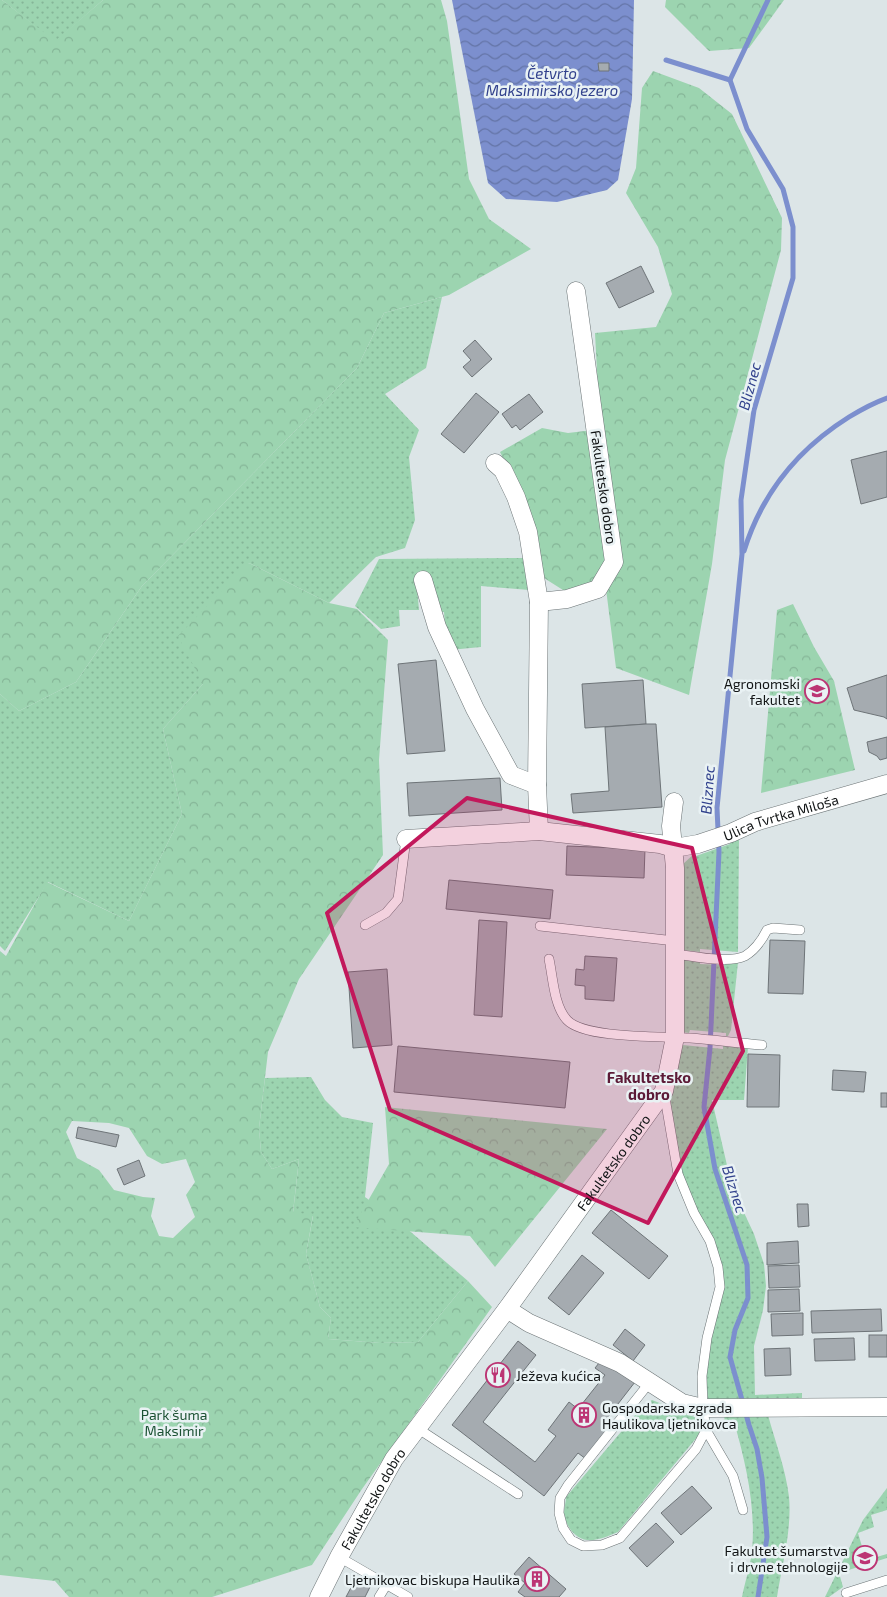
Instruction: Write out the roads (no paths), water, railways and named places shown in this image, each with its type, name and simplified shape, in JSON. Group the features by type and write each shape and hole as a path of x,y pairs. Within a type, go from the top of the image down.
{"street":[{"name":"Fakultetsko dobro","path":"539,602 567,599 598,589 614,562 576,290"},
{"path":"495,463 503,470 516,497 528,532 539,602 537,785 539,831"},
{"path":"423,580 437,627 475,709 511,775 537,785"},
{"name":"Ulica Tvrtka Miloša","path":"674,848 698,844 731,833 755,822 887,784"},
{"name":"Fakultetsko dobro","path":"320,1597 339,1557 394,1460 664,1091 682,1038 675,947 674,848 671,826 674,802"},
{"path":"406,839 539,831 660,844 674,848"},
{"path":"507,1308 529,1322 620,1363 682,1404 703,1408 887,1407"}],"lane":[{"path":"365,925 386,913 398,899 406,839"},
{"path":"540,926 675,947 701,957 725,959 746,955 760,943 767,930 773,928 800,930"},
{"path":"549,959 560,1007 568,1021 583,1029 612,1034 762,1045"},
{"path":"664,1091 678,1174 694,1213 710,1241 718,1267 720,1287 707,1338 702,1376 706,1430 733,1476 743,1510"},
{"path":"650,1382 568,1485 560,1498 559,1513 563,1528 571,1540 583,1546 602,1545 620,1538 696,1449 706,1430"},
{"path":"417,1428 518,1494"},
{"path":"339,1557 408,1597"},
{"path":"846,1593 887,1580"},
{"path":"379,1597 387,1584"}],"water":[{"name":"Četvrto Maksimirsko jezero","path":"452,0 634,0 632,99 618,180 607,190 557,202 506,199 488,183"}],"waterway":[{"name":"Bliznec","path":"758,1597 767,1537 762,1478 757,1449 730,1357 735,1330 748,1298 747,1265 715,1169 704,1107 710,1048 719,852 717,808 742,554 741,500 754,410 793,278 793,227 783,189 747,129 730,80 768,0"},
{"path":"666,60 730,80"},
{"path":"744,551 761,510 784,474 798,458 814,443 849,417 887,398"}],"place":[{"name":"Agronomski fakultet","path":"817,691"},
{"name":"Ježeva kućica","path":"498,1375"},
{"name":"Gospodarska zgrada Haulikova ljetnikovca","path":"584,1415"},
{"name":"Fakultet šumarstva i drvne tehnologije","path":"865,1558"},
{"name":"Ljetnikovac biskupa Haulika","path":"537,1579"}],"district":[{"name":"Fakultetsko dobro","path":"649,1086"}],"park label":[{"name":"Park šuma Maksimir","path":"174,1422"}]}
